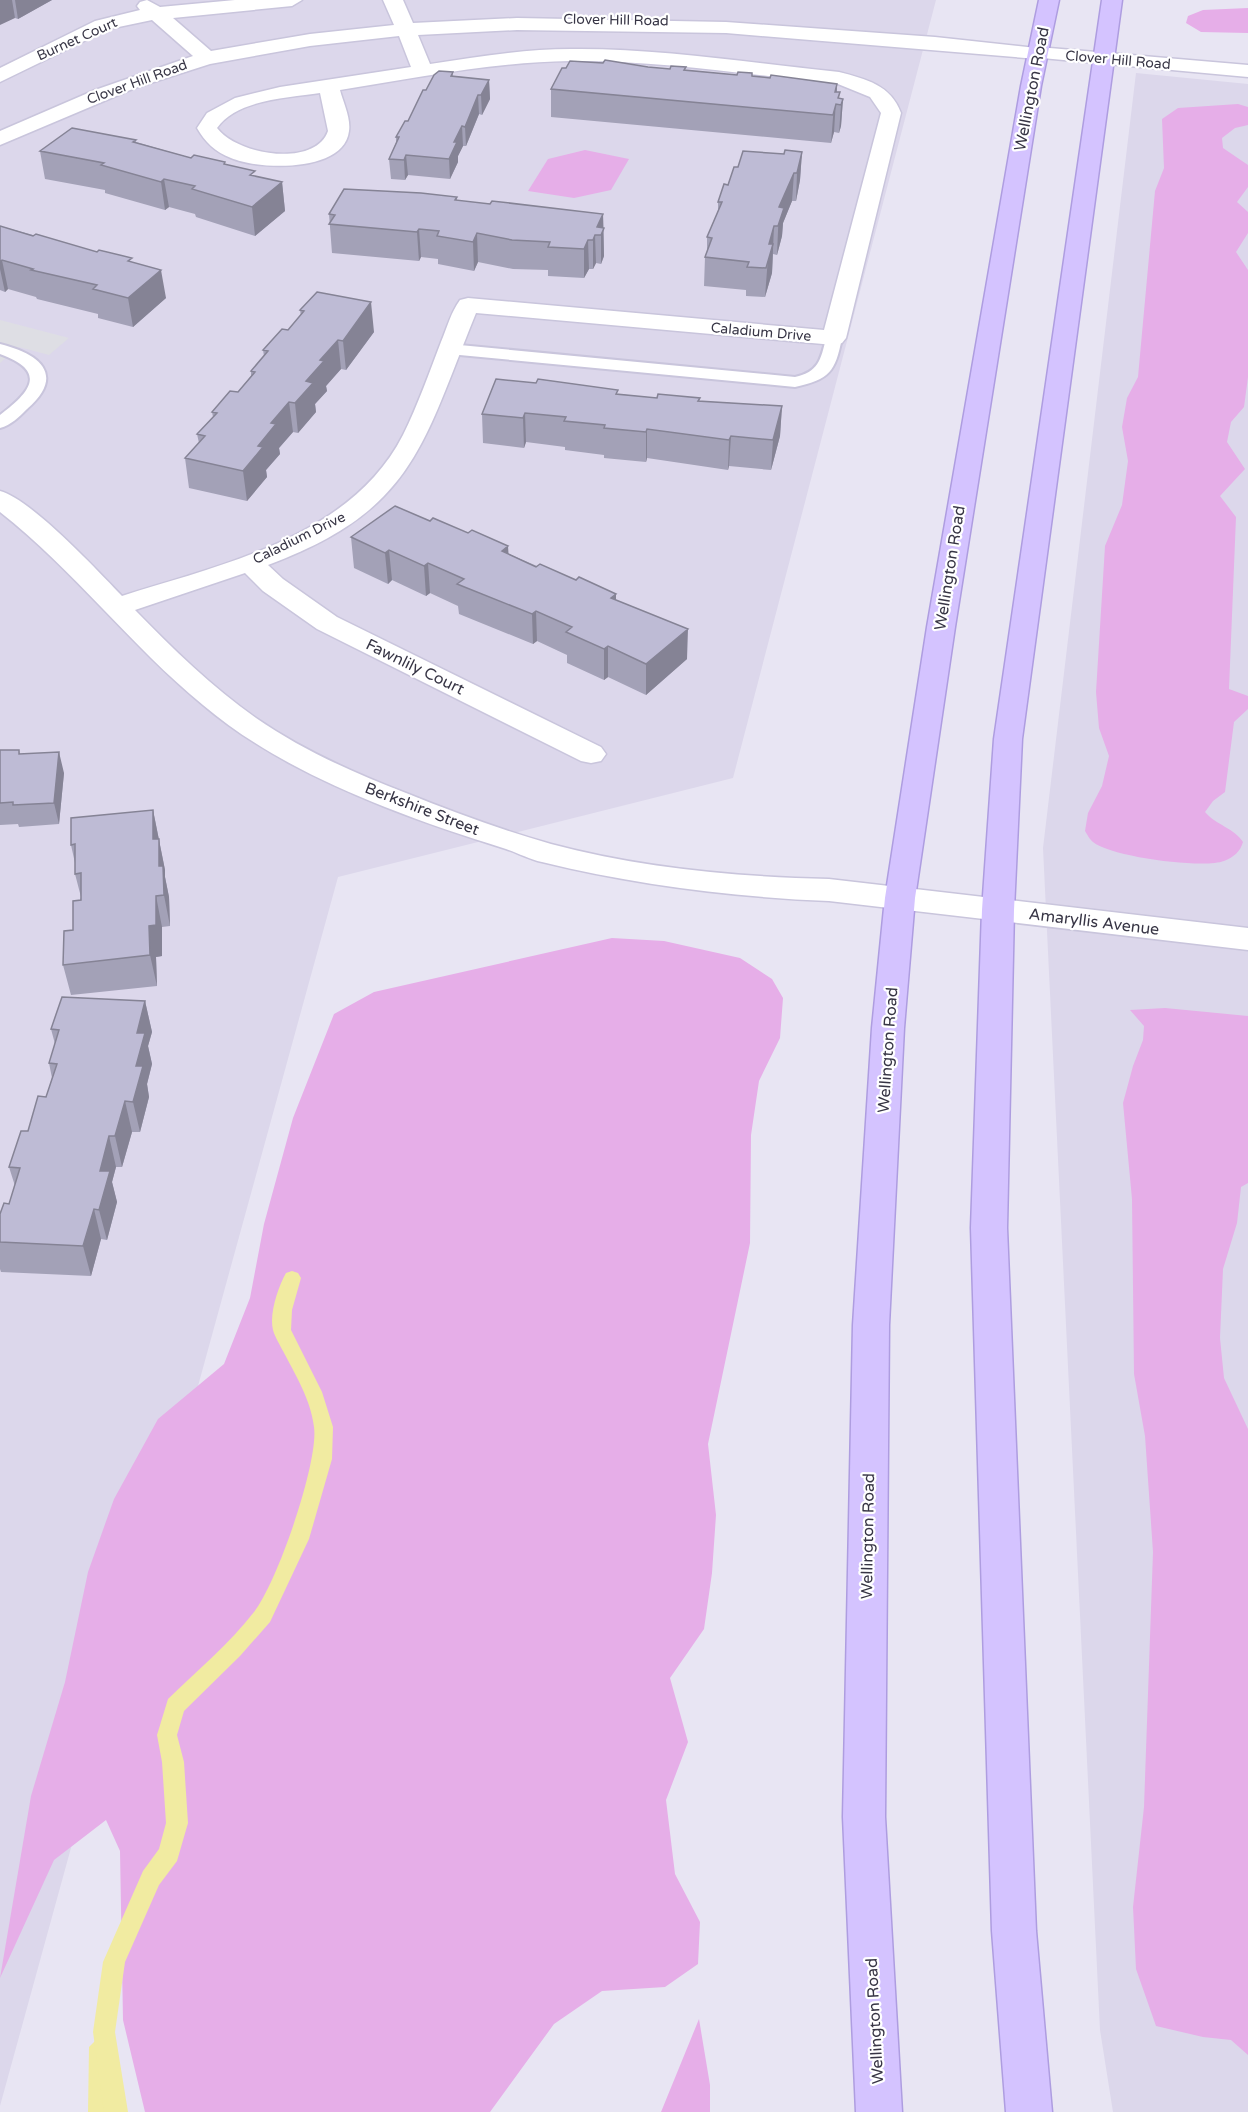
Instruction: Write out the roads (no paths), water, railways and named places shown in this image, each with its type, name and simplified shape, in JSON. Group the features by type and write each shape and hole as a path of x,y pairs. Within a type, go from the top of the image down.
{"main road":[{"name":"Wellington Road","path":"879,2112 864,1817 871,1325 888,1028 900,898 945,603 1038,53 1049,0"},
{"path":"1029,2112 1014,1931 989,1240 998,910 1008,739 1112,0"}],"street":[{"path":"140,0 207,58"},
{"name":"Burnet Court","path":"0,76 102,25 134,16 292,0"},
{"path":"393,0 423,71"},
{"name":"Clover Hill Road","path":"0,139 68,108 152,75 207,58 296,39 405,25 530,19 698,22 1248,71"},
{"name":"Caladium Drive","path":"116,607 250,563 308,537 349,514 377,491 394,471 414,436 468,305 834,338 891,113 889,103 878,93 861,84 839,78 615,56 523,57 328,86 232,105 209,120 207,128 213,140 253,158 273,161 314,154 335,141 339,131 328,86"},
{"name":"Berkshire Street","path":"0,499 72,560 189,682 246,725 300,757 388,799 542,852 641,873 766,888 830,890 940,903"},
{"name":"Fawnlily Court","path":"250,563 282,592 327,623 591,754"},
{"name":"Amaryllis Avenue","path":"940,903 1086,922 1248,939"}],"lane":[{"path":"449,349 795,382 823,374 827,368 834,338"},
{"path":"0,349 32,360 39,369 40,382 32,396 0,423"}],"waterway":[{"path":"116,2112 104,2032 114,1962 151,1878 169,1854 177,1823 173,1762 167,1735 175,1706 233,1650 263,1616 299,1539 322,1459 324,1427 313,1392 282,1330 283,1310 292,1278"}]}
